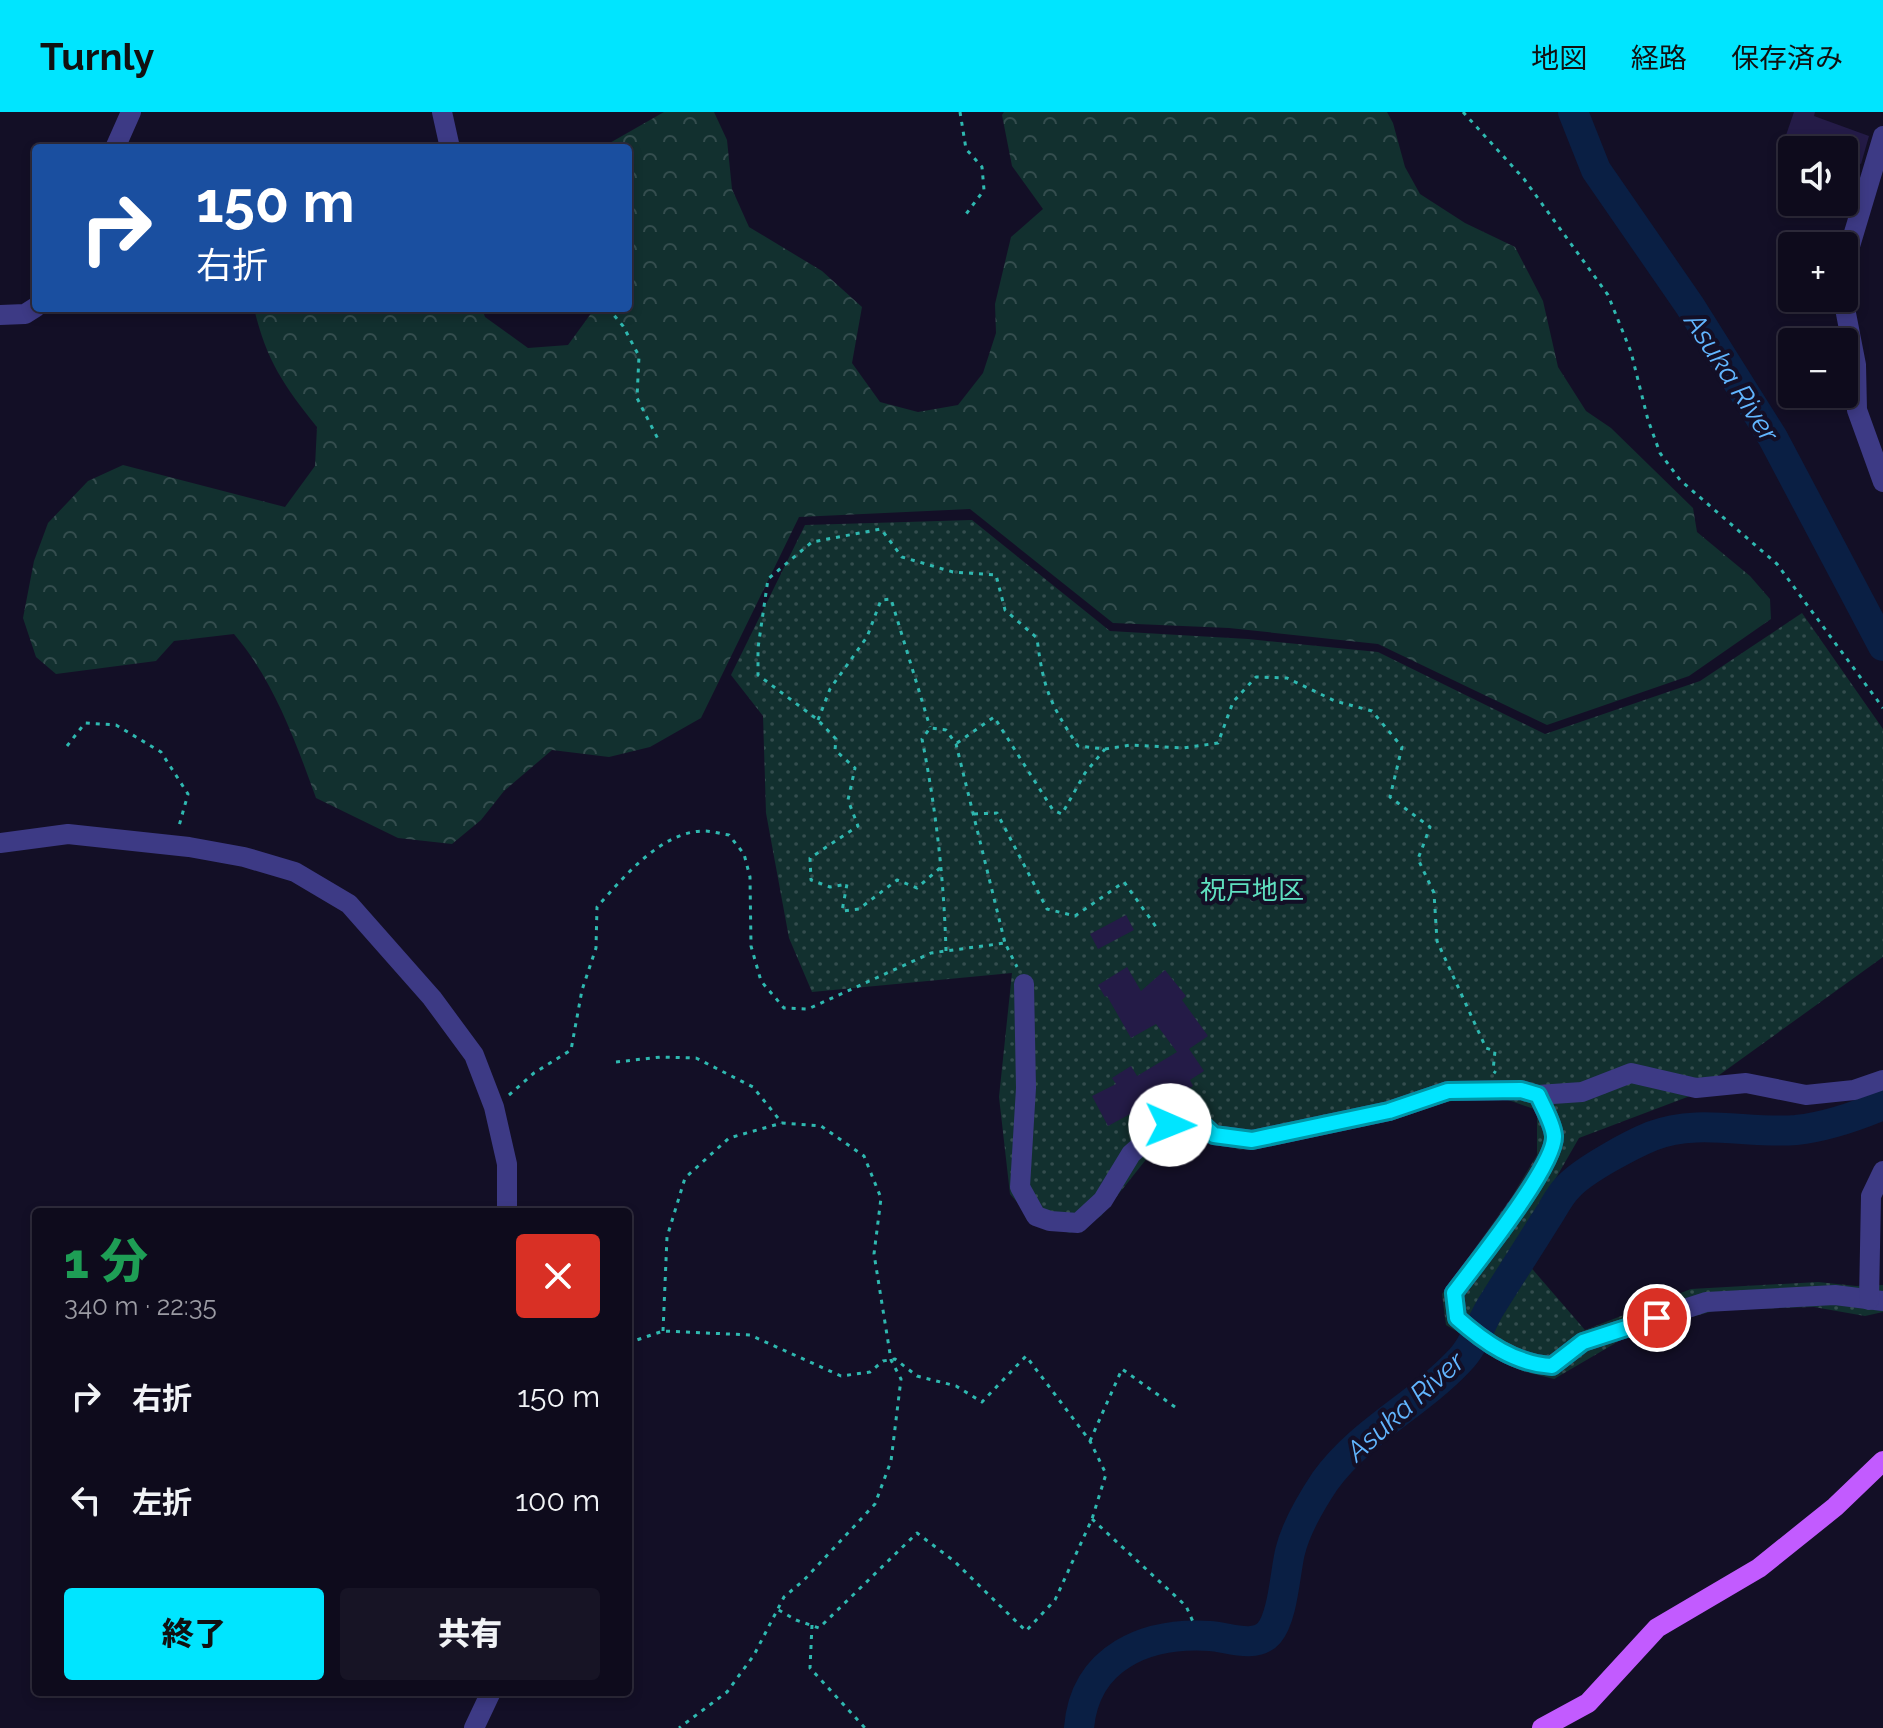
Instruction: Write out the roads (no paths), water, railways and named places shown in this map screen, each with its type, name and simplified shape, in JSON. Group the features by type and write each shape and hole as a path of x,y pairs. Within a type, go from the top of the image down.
{"main road":[{"path":"1542,1728 1588,1703 1657,1628 1759,1568 1835,1507 1883,1461"}],"street":[{"path":"117,144 131,112"},
{"path":"442,112 449,144"},
{"path":"1854,232 1883,136"},
{"path":"0,315 25,314 32,310"},
{"path":"1846,312 1856,365 1857,410 1883,482"},
{"path":"0,843 68,834 173,845 244,857 295,872 349,904 432,998 474,1055 494,1107 507,1164 507,1208"},
{"path":"1024,984 1026,1088 1020,1187 1036,1216 1050,1221 1078,1223 1103,1200 1131,1154 1150,1137 1192,1115 1214,1135 1252,1140 1389,1111 1448,1091 1582,1092 1631,1073 1696,1088 1746,1083 1806,1095 1854,1090 1883,1080"},
{"path":"1530,1093 1554,1137 1551,1148 1527,1196 1454,1293 1457,1318 1483,1341 1532,1365 1552,1366 1583,1342 1706,1302 1820,1295 1876,1301 1871,1196 1883,1171"},
{"path":"474,1728 489,1696"}],"waterway":[{"name":"Asuka River","path":"1573,112 1596,170 1690,306 1773,438 1883,646"},
{"name":"Asuka River","path":"1079,1728 1084,1703 1093,1683 1106,1667 1123,1654 1163,1639 1210,1636 1249,1641 1263,1638 1269,1633 1280,1606 1296,1533 1325,1481 1355,1447 1444,1376 1465,1354 1559,1198 1576,1180 1632,1145 1669,1131 1705,1127 1796,1130 1840,1120 1883,1105"}],"park label":[{"name":"祝戸地区","path":"1252,890"}]}
